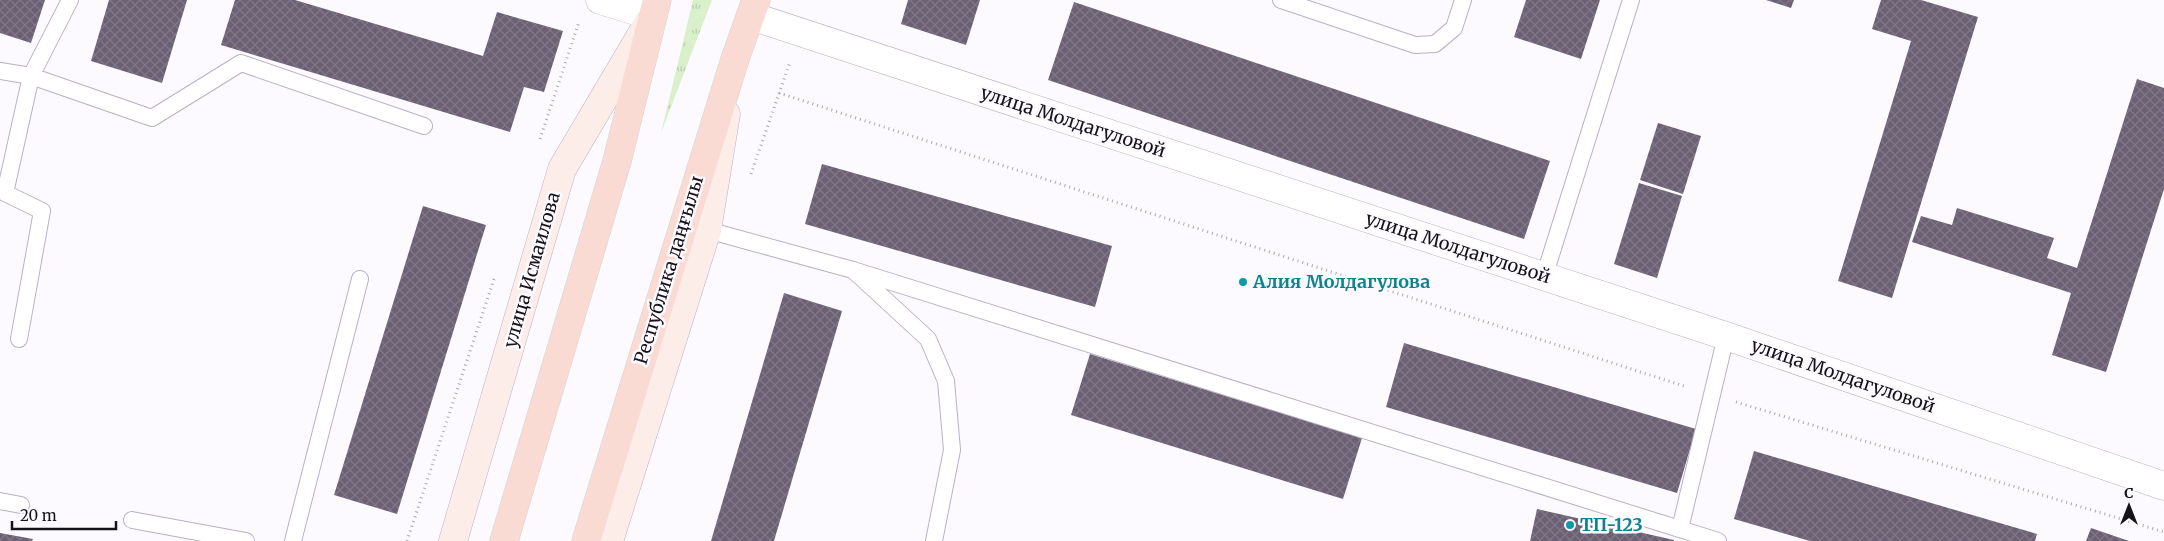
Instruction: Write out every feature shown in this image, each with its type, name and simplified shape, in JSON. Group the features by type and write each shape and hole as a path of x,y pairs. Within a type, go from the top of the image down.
{"main road":[{"name":"улица Исмаилова","path":"452,541 562,169 654,8"},
{"path":"504,541 617,161 654,8"},
{"name":"Республика даңғылы","path":"586,541 735,59 753,8"},
{"path":"609,541 712,212 735,59"}],"street":[{"path":"600,0 654,8"},
{"name":"улица Молдагуловой","path":"753,8 1544,277 1726,336 2164,486"}],"lane":[{"path":"19,339 42,211 5,193 31,76 70,0"},
{"path":"1281,0 1415,45 1435,44 1454,28 1463,0"},
{"path":"1544,277 1631,0"},
{"path":"0,71 31,76 152,118 241,63 424,126"},
{"path":"707,230 853,270 1718,541"},
{"path":"853,270 928,339 946,381 952,450 934,541"},
{"path":"293,541 360,279"},
{"path":"1680,529 1726,336"},
{"path":"0,501 21,505"},
{"path":"132,520 246,541"}],"path":[{"path":"779,93 1712,395 2164,532"}],"green space":[{"path":"693,0 712,0 661,133"}],"building":[{"path":"0,0 45,0 31,43 0,33"},
{"path":"109,0 187,0 162,83 91,61"},
{"path":"235,0 295,0 483,56 497,12 563,31 544,92 524,87 510,132 221,45"},
{"path":"908,0 980,0 966,45 901,24"},
{"path":"1526,0 1600,0 1581,59 1514,37"},
{"path":"1766,0 1794,0 1791,8"},
{"path":"1881,0 1921,0 1978,17 1892,298 1838,281 1911,41 1872,29"},
{"path":"1074,2 1550,161 1524,239 1048,80"},
{"path":"2137,79 2164,88 2164,189 2106,372 2052,355 2071,293 1912,242 1921,216 1952,225 1957,208 2054,238 2047,258 2077,268"},
{"path":"1658,123 1701,136 1683,194 1640,180"},
{"path":"822,164 1112,246 1095,307 805,224"},
{"path":"1639,183 1682,196 1657,278 1614,264"},
{"path":"423,206 486,225 397,514 334,495"},
{"path":"784,293 842,311 774,541 711,541"},
{"path":"1404,343 1696,429 1677,493 1386,407"},
{"path":"1090,354 1362,438 1343,499 1071,415"},
{"path":"1754,451 2037,534 2035,541 1810,541 1734,519"},
{"name":"ТП-123","path":"1537,509 1674,540 1674,541 1530,541"},
{"path":"2091,528 2129,541 2086,541"},
{"path":"0,533 33,539 32,541 0,541"}],"place":[{"name":"Алия Молдагулова","path":"1243,282"},
{"name":"ТП-123","path":"1570,525"}]}
